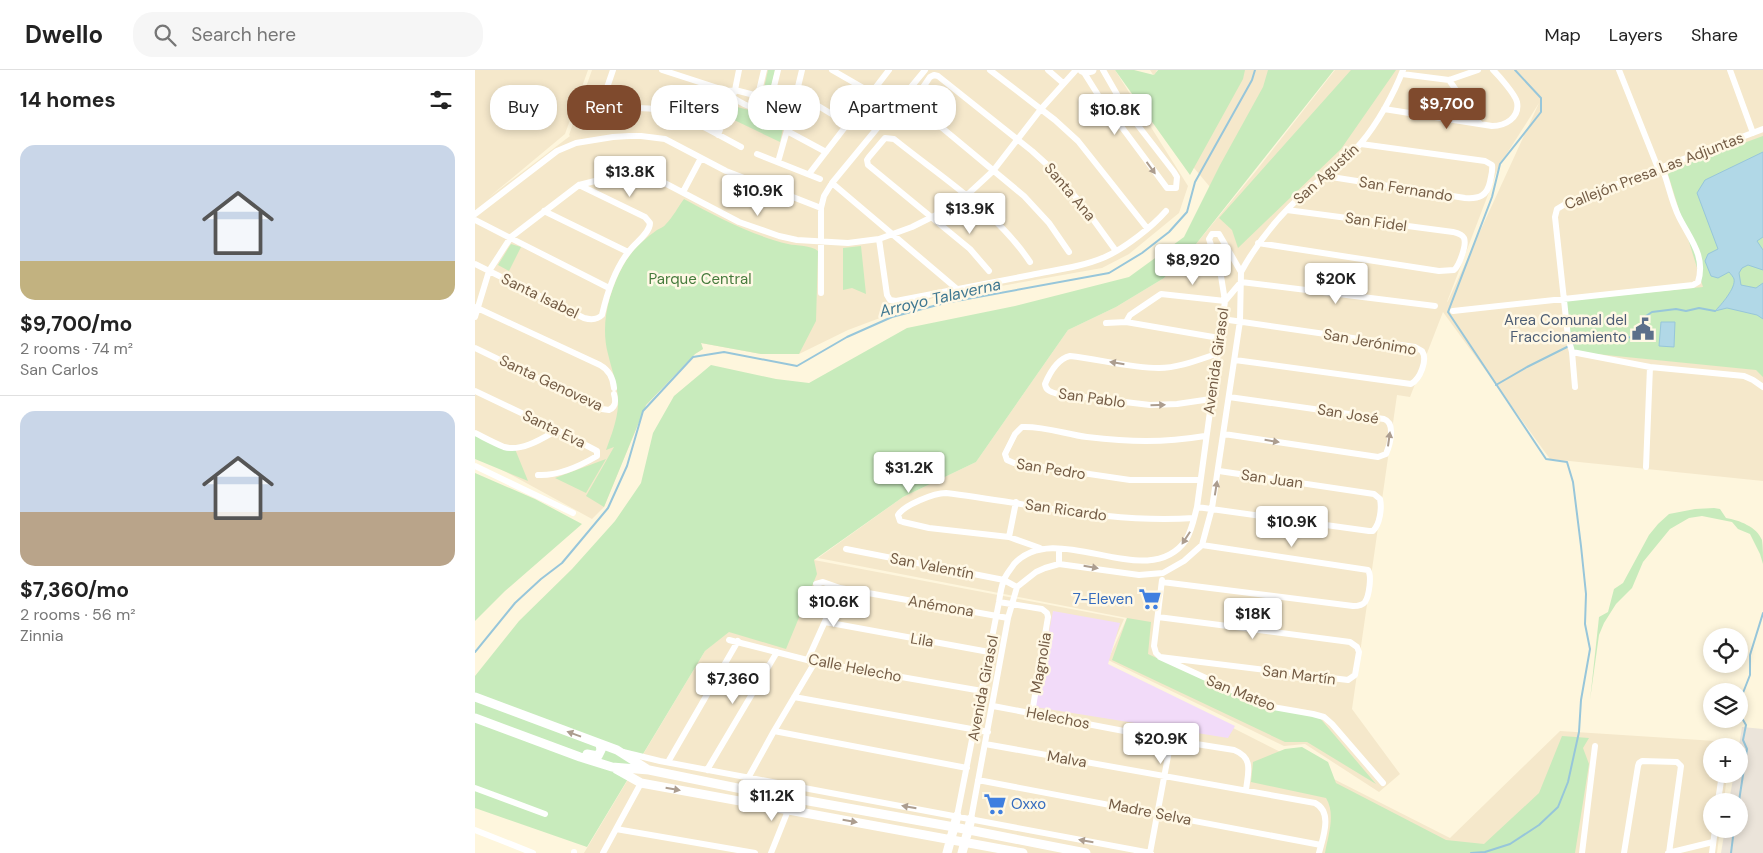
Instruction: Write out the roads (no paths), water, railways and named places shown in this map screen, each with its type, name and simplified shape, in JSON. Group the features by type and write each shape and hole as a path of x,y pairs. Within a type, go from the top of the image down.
{"street":[{"path":"608,85 613,70"},
{"path":"662,70 708,85"},
{"path":"736,85 739,70"},
{"path":"761,85 764,70"},
{"path":"774,85 777,70"},
{"path":"799,85 802,70"},
{"path":"832,70 858,85"},
{"path":"878,85 889,70"},
{"path":"821,293 821,208 824,196 832,183 925,70"},
{"path":"990,70 1041,109 1078,141 1147,228"},
{"path":"1048,70 1063,83"},
{"path":"475,317 476,307 489,271 511,237 579,185 615,176 634,175 657,179 739,222 779,236 822,243 848,243 879,239 932,218 966,196 993,171 1041,109 1076,70"},
{"path":"1082,70 1093,70"},
{"path":"1082,70 1100,98 1167,188 1176,188 1177,178 1169,165 1126,110 1103,70"},
{"path":"1403,72 1449,80 1477,70"},
{"path":"1453,312 1693,285 1697,282 1700,265 1699,255 1693,240 1679,217 1664,173 1658,168 1619,70"},
{"path":"1730,70 1753,133"},
{"path":"1384,109 1501,126 1513,118 1517,109 1517,102 1494,71"},
{"name":"San Agustín","path":"1241,272 1258,243 1287,210 1361,144 1384,109 1403,72"},
{"name":"Santa Ana","path":"993,171 915,104 915,99 930,77 934,75 939,76 1043,160 1087,210 1116,251"},
{"path":"1449,80 1480,124"},
{"path":"641,108 659,110 675,115 741,147"},
{"path":"719,135 721,130"},
{"path":"809,174 843,130"},
{"name":"Callejón Presa Las Adjuntas","path":"1575,386 1555,217 1557,209 1567,203 1658,168 1763,130"},
{"path":"778,162 787,131 826,152"},
{"path":"475,214 557,151 576,143 613,137 641,136 665,139 726,172 821,208"},
{"path":"989,270 970,248 868,165 867,160 885,138 894,140 966,196 1005,231 1030,262"},
{"name":"San Fernando","path":"1325,176 1465,198 1481,197 1486,193 1493,169 1489,162 1480,160 1361,144"},
{"path":"757,154 820,180"},
{"path":"683,192 701,158"},
{"path":"993,171 1033,204 1069,252"},
{"path":"832,183 891,235 957,289"},
{"path":"475,220 609,288 628,252 649,229 649,221 645,217 579,185"},
{"name":"San Fidel","path":"1258,243 1439,271 1454,270 1460,263 1465,242 1461,234 1287,210"},
{"path":"544,211 628,252"},
{"path":"879,239 886,293 889,299 896,301 1077,265 1105,256 1116,251 1147,228 1165,211"},
{"name":"Avenida Girasol","path":"947,853 957,816 1004,580 1013,566 1025,555 1042,549 1059,548 1122,558 1156,559 1172,552 1185,540 1190,532 1197,507 1216,354 1225,301 1221,276 1209,239 1212,234 1219,234 1241,272 1240,321 1213,508 1201,545 1184,561 1163,574 1139,575 1059,564 1036,572 1017,586 1008,618 969,830 962,853"},
{"path":"475,264 489,271"},
{"name":"Santa Isabel","path":"489,271 588,319 596,319 602,315 609,288"},
{"path":"1126,322 1130,315 1161,294 1225,301 1241,282 1435,306"},
{"name":"Santa Genoveva","path":"475,348 601,409 609,410 615,405 613,379 600,364 476,307"},
{"name":"San Jerónimo","path":"1222,319 1415,348 1422,351 1425,358 1418,377 1411,384 1235,360"},
{"path":"1106,323 1126,322 1219,338"},
{"path":"1572,352 1650,367 1743,376 1753,380 1763,388"},
{"name":"San Pablo","path":"1211,399 1177,404 1150,405 1058,394 1049,392 1045,384 1057,363 1062,358 1069,356 1161,368 1187,364 1216,354"},
{"path":"1646,467 1650,367"},
{"name":"Santa Eva","path":"475,391 597,450 598,455 588,461 553,474 538,475"},
{"name":"San José","path":"1224,434 1378,457 1386,454 1391,429 1391,423 1388,420 1229,397"},
{"name":"San Pedro","path":"1200,480 1130,480 1014,464 1007,460 1005,454 1015,434 1022,427 1085,437 1139,442 1160,442 1205,436"},
{"path":"475,433 505,446 515,448 557,430"},
{"path":"475,466 573,513"},
{"name":"San Juan","path":"1197,507 1369,531 1375,529 1378,523 1381,503 1380,499 1374,494 1219,471"},
{"name":"San Ricardo","path":"1009,538 912,524 900,521 898,515 902,510 938,493 1016,502 1078,513 1136,519 1167,520 1194,518"},
{"path":"1016,502 1009,538 1042,549"},
{"path":"1162,582 1353,606 1364,603 1371,579 1367,570 1201,545"},
{"path":"1059,548 1059,564"},
{"name":"San Valentín","path":"846,549 1004,580 1017,586"},
{"path":"1160,657 1156,653 1154,646 1163,574"},
{"name":"Anémona","path":"816,584 823,582 840,588 1008,618"},
{"path":"807,659 840,588"},
{"path":"999,602 1011,605"},
{"name":"Magnolia","path":"1011,605 1042,609 1047,613 1049,621 1032,713"},
{"name":"San Martín","path":"1158,617 1350,642 1357,647 1359,652 1355,675 1348,680 1160,657"},
{"name":"Lila","path":"825,622 989,652"},
{"name":"Calle Helecho","path":"729,640 815,662 982,691"},
{"path":"668,762 738,641"},
{"path":"707,770 777,652"},
{"name":"San Mateo","path":"1160,657 1267,706 1324,717 1383,783"},
{"path":"742,789 773,731 815,662"},
{"path":"475,697 617,750 668,762 1150,853 1171,740"},
{"path":"794,697 988,732"},
{"name":"Helechos","path":"993,706 1234,750 1241,753 1248,760 1246,790"},
{"path":"475,718 612,767 641,782 1023,853"},
{"path":"773,731 967,768"},
{"path":"562,750 576,750 598,756 601,750 600,744"},
{"name":"Malva","path":"985,744 1315,803 1323,810 1325,822 1321,845"},
{"path":"1582,853 1595,746"},
{"path":"617,750 649,770"},
{"path":"1624,853 1638,766 1639,762 1642,761 1677,762 1681,766 1668,853 1713,842"},
{"path":"612,767 649,770 1086,853"},
{"name":"Madre Selva","path":"978,780 1321,845"},
{"path":"603,853 641,782"},
{"path":"475,788 545,814"},
{"path":"771,853 793,798"},
{"path":"989,834 992,823"},
{"path":"616,829 755,853"},
{"path":"475,830 533,853"},
{"path":"1712,853 1714,838"},
{"path":"1319,853 1321,845"}],"water":[{"path":"1763,152 1763,237 1757,241 1763,250 1763,270 1748,265 1742,268 1739,273 1741,285 1756,288 1763,283 1763,319 1757,315 1727,308 1715,311 1733,287 1734,279 1729,272 1718,278 1711,276 1705,261 1708,254 1718,249 1697,193 1705,180"},
{"path":"1661,322 1675,322 1674,347 1659,346"}],"waterway":[{"name":"Arroyo Talaverna","path":"475,652 515,603 562,563 608,508 627,466 643,411 693,357 724,352 797,366 847,337 892,317 945,303 1109,273 1142,253 1169,232 1187,212 1195,182 1252,80 1255,70"},
{"path":"1471,853 1485,852 1510,844 1539,825 1558,807 1568,782 1579,732 1581,700 1590,649 1585,624 1586,594 1581,546 1573,482 1567,462 1546,459 1448,312 1492,197 1500,164 1541,112 1541,98 1515,70"},
{"path":"1496,385 1587,337 1599,336 1618,339 1639,336 1642,332 1642,325 1646,316 1652,312 1676,309 1686,311 1699,308 1715,311"},
{"path":"1747,683 1750,675 1750,655 1763,613"},
{"path":"1740,793 1747,749 1743,740 1745,728"},
{"path":"1731,853 1733,838"}],"place":[{"name":"Area Comunal del Fraccionamiento","path":"1643,329"},
{"name":"7-Eleven","path":"1150,599"},
{"name":"Oxxo","path":"995,804"}],"park label":[{"name":"Parque Central","path":"700,279"}]}
